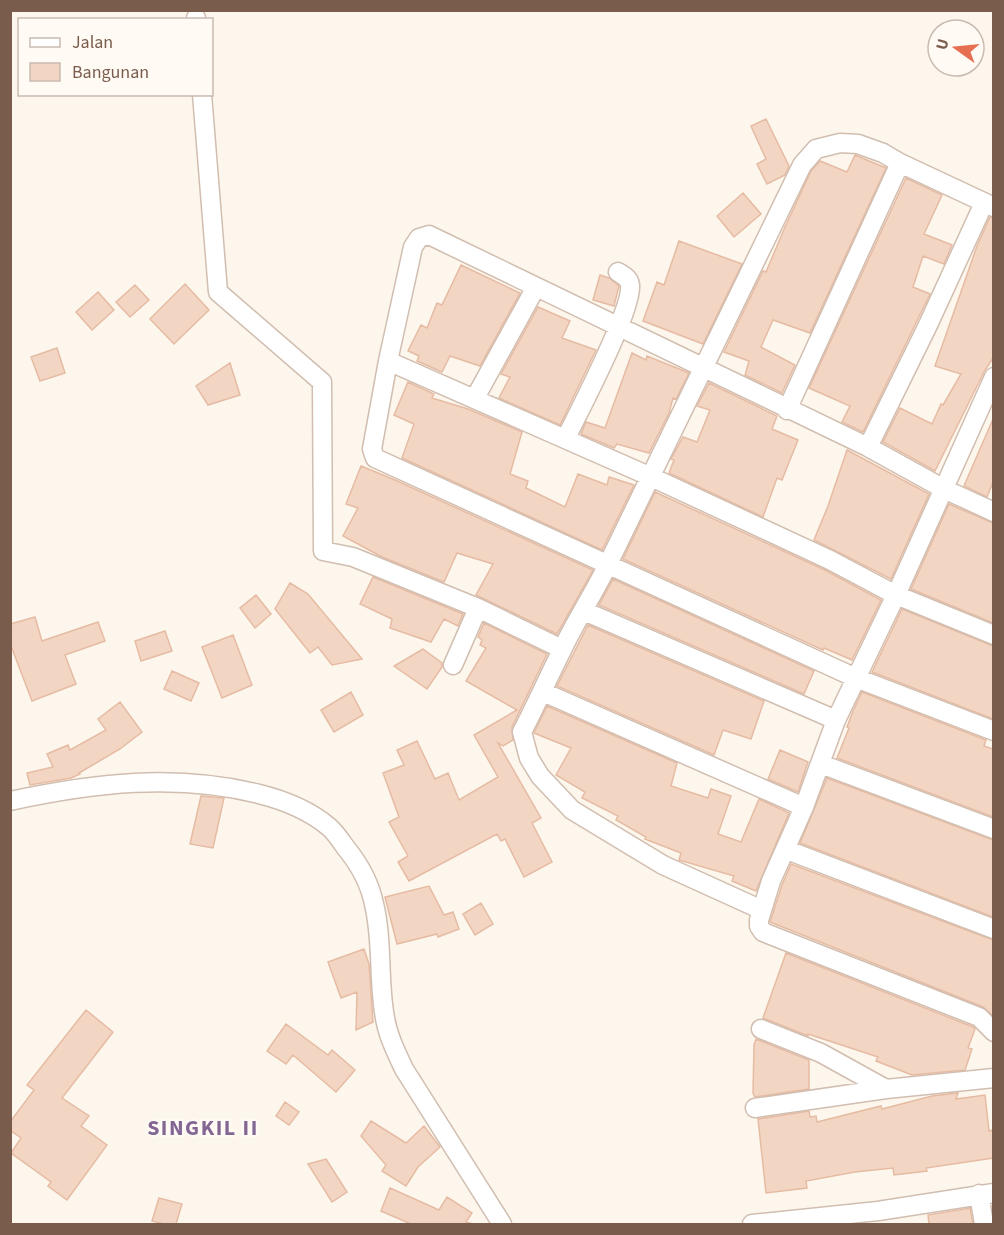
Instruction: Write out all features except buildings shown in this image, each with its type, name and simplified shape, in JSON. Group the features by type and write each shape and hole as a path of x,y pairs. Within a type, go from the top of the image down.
{"street":[{"path":"202,96 218,292 322,382 323,550 353,557 478,608 562,649"},
{"path":"762,910 663,865 572,810 540,776 529,758 522,732 562,649 608,564 802,165 816,149 840,143 858,144 883,153 989,205 868,447"},
{"path":"787,410 900,163"},
{"path":"993,512 944,489 868,447 787,410 429,235 419,238 412,247 372,449 375,458 856,678 993,731"},
{"path":"566,438 629,299 628,278 618,272"},
{"path":"476,398 536,287"},
{"path":"388,361 649,476 830,560 896,595 993,635"},
{"path":"993,378 896,595 836,720 804,807 771,881 759,926 763,932 979,1017 993,1032"},
{"path":"453,665 478,608"},
{"path":"584,610 836,720"},
{"path":"543,692 804,807"},
{"path":"821,764 993,829"},
{"path":"10,801 61,790 122,782 184,781 234,788 275,798 301,809 329,827 358,863 374,903 384,1017 391,1043 410,1079 502,1224"},
{"path":"786,850 993,929"},
{"path":"760,1029 821,1053 886,1089"},
{"path":"755,1108 886,1089 993,1078"},
{"path":"762,1224 878,1211 986,1193 984,1224"}],"district":[{"name":"SINGKIL II","path":"203,1128"}]}
